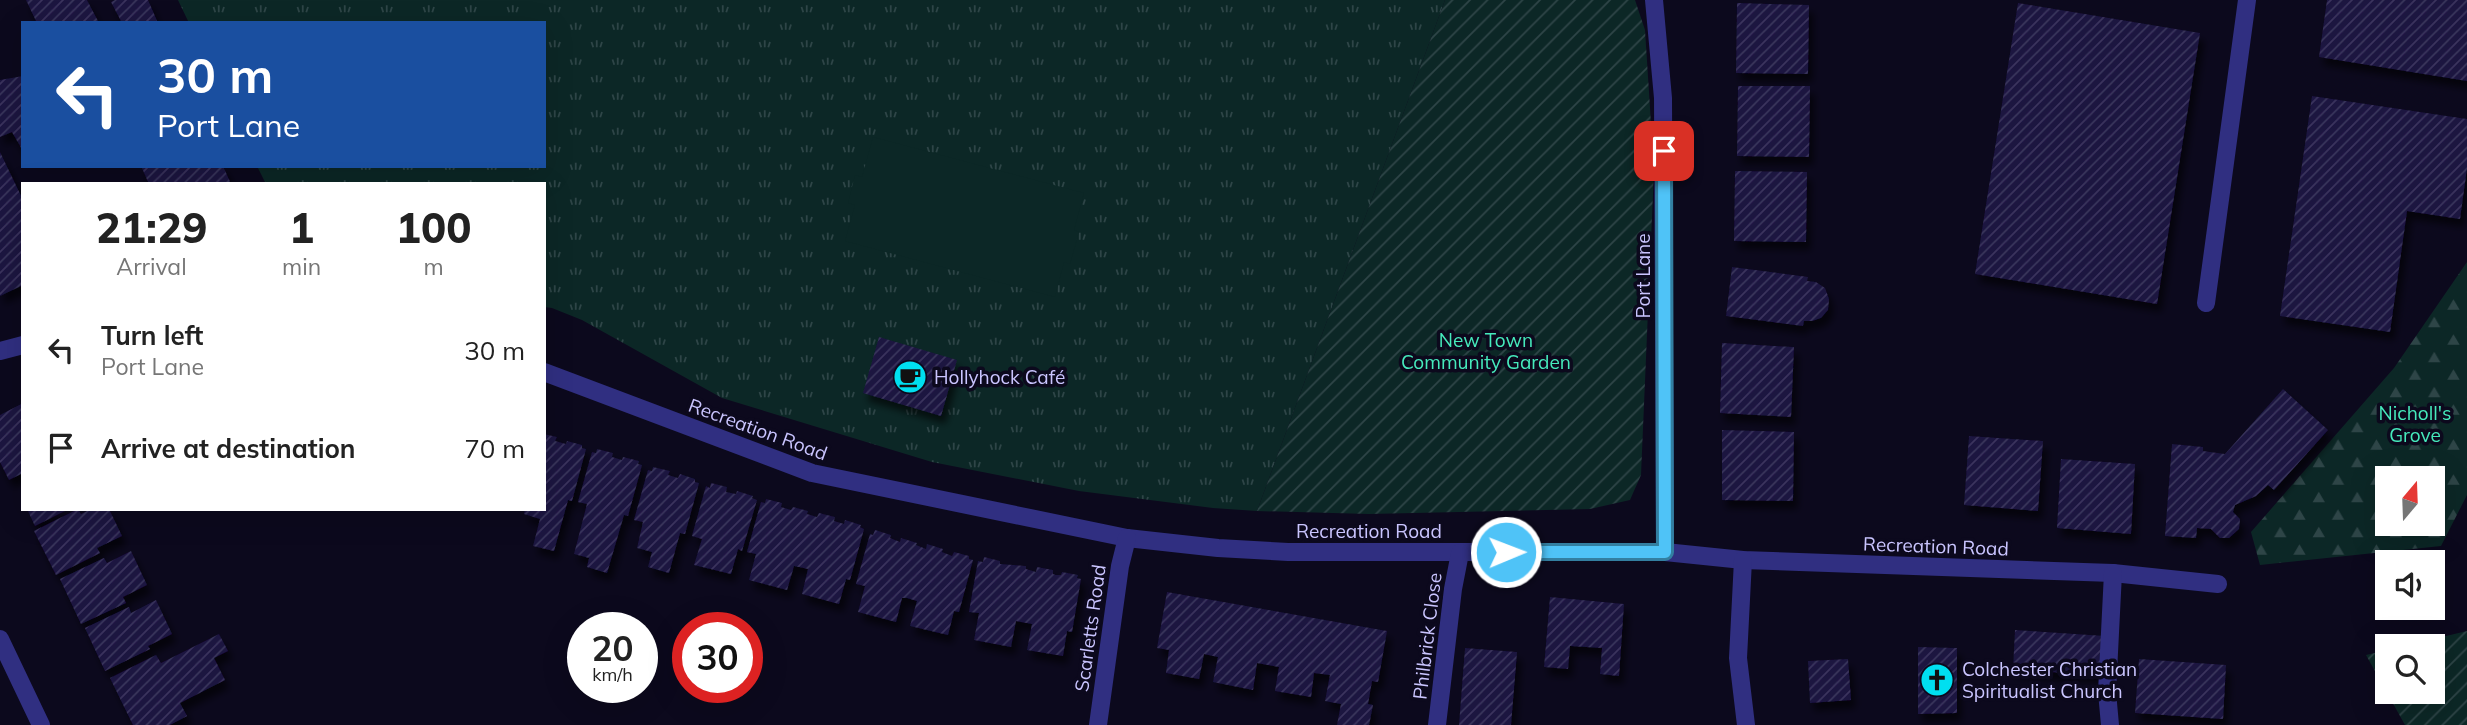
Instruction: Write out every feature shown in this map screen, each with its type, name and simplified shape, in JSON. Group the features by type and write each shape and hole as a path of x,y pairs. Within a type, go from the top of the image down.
{"street":[{"name":"Port Lane","path":"1654,0 1663,98 1665,552"},
{"path":"2206,303 2247,0"},
{"path":"0,351 21,345"},
{"name":"Recreation Road","path":"546,373 812,473 1127,538 1218,548 1289,552 1665,552 1743,560 2113,573 2218,584"},
{"name":"Scarletts Road","path":"1097,725 1120,566 1127,538"},
{"name":"Philbrick Close","path":"1437,725 1453,589 1460,553"},
{"path":"1743,560 1738,658 1746,725"},
{"path":"2110,725 2107,692 2113,573"},
{"path":"0,639 41,725"}],"green space":[{"path":"178,0 1445,0 1257,511 1079,491 932,462 722,398 582,320 546,307 546,182 265,182 258,168 546,168 546,21 188,21"},
{"name":"New Town Community Garden","path":"1445,0 1635,0 1645,30 1654,170 1641,475 1630,500 1590,509 1369,514 1257,511"},
{"path":"873,137 1084,193 1074,230 1079,232 1070,264 1064,262 1055,297 845,241 855,205 848,203 855,175 862,177"},
{"name":"Nicholl's Grove","path":"2467,262 2467,495 2441,546 2375,550 2375,553 2260,565 2251,532 2394,368"},
{"path":"2467,631 2467,725 2405,725 2393,704 2445,704 2445,636"},
{"path":"2375,653 2375,671 2366,655"}],"building":[{"path":"26,0 87,0 98,21 36,21"},
{"path":"148,0 157,21 121,21 111,2"},
{"path":"2327,0 2467,0 2467,81 2319,57"},
{"path":"1737,3 1809,5 1808,74 1736,73"},
{"path":"2018,3 2200,33 2157,304 1975,274"},
{"path":"21,76 21,148 12,132 0,137 0,80"},
{"path":"1738,86 1810,86 1809,157 1737,156"},
{"path":"2312,96 2467,119 2467,168 2460,219 2407,211 2390,332 2280,316"},
{"path":"0,152 21,196 21,286 0,296"},
{"path":"142,168 224,168 230,182 148,182"},
{"path":"1735,171 1807,172 1806,242 1734,241"},
{"path":"1732,267 1808,277 1807,281 1816,282 1825,288 1829,299 1828,310 1821,318 1804,321 1803,326 1726,316"},
{"name":"Hollyhock Café","path":"879,337 957,360 941,416 863,393"},
{"path":"1722,343 1794,347 1791,417 1720,413"},
{"path":"2283,389 2328,430 2274,490 2268,485 2256,496 2235,505 2233,512 2240,519 2239,529 2229,538 2220,538 2211,529 2197,528 2196,538 2165,536 2172,444 2203,447 2203,451 2225,454"},
{"path":"21,404 21,474 9,480 0,462 0,415"},
{"path":"1722,430 1794,432 1793,501 1722,500"},
{"path":"546,434 557,437 555,441 582,445 582,448 586,449 572,501 568,500 554,551 533,546 540,519 524,514 525,511 546,511"},
{"path":"1969,436 2043,441 2038,511 1964,505"},
{"path":"597,449 613,453 612,457 622,460 623,457 639,461 638,464 642,465 628,516 624,515 607,573 587,567 589,558 574,554 587,504 578,502 592,452 596,453"},
{"path":"2061,459 2135,464 2131,534 2057,528"},
{"path":"653,467 670,471 668,475 678,478 680,474 699,483 685,534 680,533 669,573 648,567 652,552 637,548 643,522 634,520 648,470 652,471"},
{"path":"711,483 727,487 726,492 736,494 737,491 757,500 742,551 738,549 731,574 694,565 702,539 692,536 706,486 710,488"},
{"path":"766,499 782,503 781,507 808,511 807,514 817,517 819,513 835,517 834,521 844,524 845,520 861,525 864,529 850,580 846,579 839,604 802,594 808,569 794,566 787,590 749,580 756,554 747,552 761,502 765,503"},
{"path":"28,511 65,511 35,526"},
{"path":"74,511 81,514 87,511 110,511 122,536 97,548 100,553 56,575 34,531"},
{"path":"875,530 891,535 890,538 900,542 901,538 926,549 927,544 943,549 942,552 952,556 954,552 969,556 969,559 973,560 959,612 954,611 948,635 910,626 917,601 907,598 902,598 896,622 858,612 865,586 856,584 870,534 873,535"},
{"path":"131,551 147,585 123,597 126,603 81,624 60,579 104,558 107,563"},
{"path":"984,557 1000,561 1000,564 1026,566 1026,569 1036,572 1037,567 1053,570 1056,575 1061,575 1062,572 1078,575 1077,578 1081,579 1072,632 1067,631 1063,656 1027,650 1032,624 1016,621 1011,647 974,640 979,613 969,612 978,561 983,562"},
{"path":"1167,592 1387,631 1378,682 1372,681 1368,704 1373,705 1369,725 1337,725 1341,704 1325,701 1330,675 1314,673 1311,697 1275,691 1279,667 1257,663 1253,690 1213,682 1218,657 1204,654 1199,679 1166,673 1169,650 1157,648"},
{"path":"1550,597 1624,604 1619,676 1600,674 1602,648 1570,646 1568,669 1544,667"},
{"path":"156,600 172,634 148,646 150,649 105,671 85,628 129,607 131,613"},
{"path":"2015,630 2105,636 2102,675 2013,670"},
{"path":"219,634 228,651 214,658 225,680 180,703 187,716 170,725 133,725 110,678 156,655 161,663"},
{"name":"Colchester Christian Spiritualist Church","path":"1918,647 1957,648 1957,713 1918,714"},
{"path":"1465,648 1517,652 1511,725 1459,725"},
{"path":"1848,659 1851,700 1810,703 1808,661"},
{"path":"2139,659 2226,665 2223,719 2135,713"}],"place":[{"name":"Hollyhock Café","path":"910,377"},
{"name":"Colchester Christian Spiritualist Church","path":"1937,680"}],"route":[{"path":"1506,552 1665,552 1664,151"}]}
